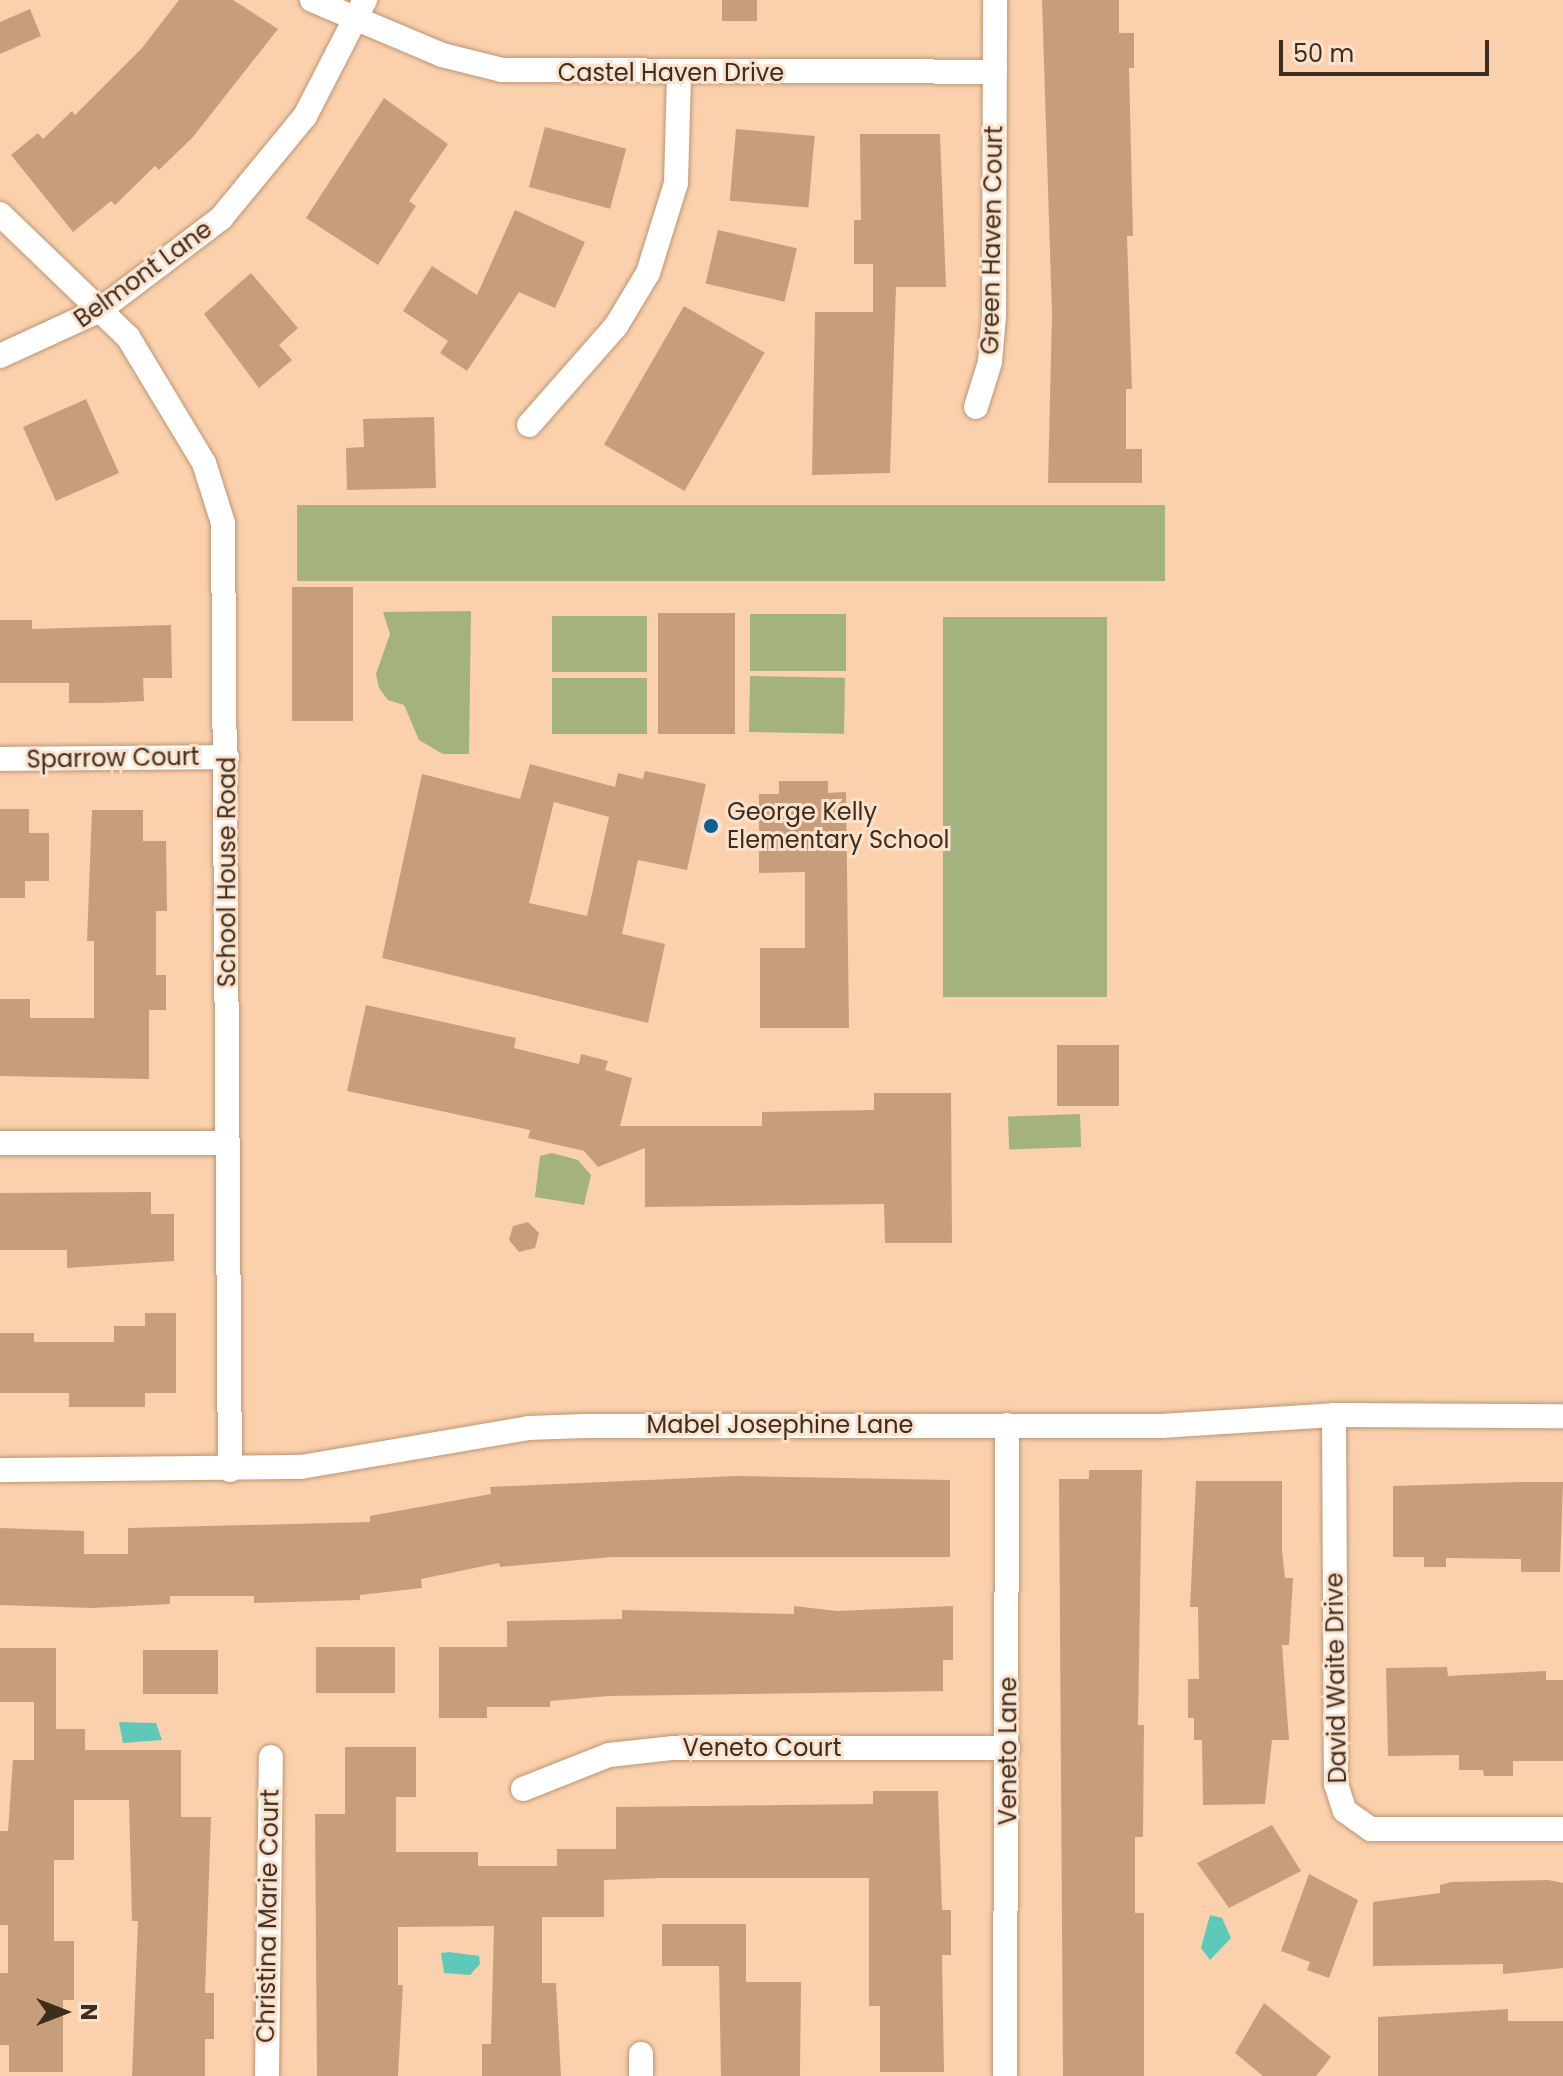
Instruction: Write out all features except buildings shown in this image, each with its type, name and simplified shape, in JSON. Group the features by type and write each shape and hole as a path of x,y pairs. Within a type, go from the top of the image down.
{"street":[{"name":"Castel Haven Drive","path":"312,0 360,11 502,70 995,72"},
{"name":"Green Haven Court","path":"976,407 990,362 994,315 995,0"},
{"name":"Belmont Lane","path":"0,356 100,310 183,251 265,169 305,116 360,11"},
{"path":"529,425 616,326 648,273 676,183 679,73"},
{"name":"School House Road","path":"0,214 128,337 204,463 218,503 225,553 224,1143 230,1470"},
{"name":"Sparrow Court","path":"0,759 227,757"},
{"path":"0,1143 224,1143"},
{"name":"Mabel Josephine Lane","path":"0,1470 230,1470 368,1460 528,1428 1161,1426 1334,1415 1563,1416"},
{"name":"David Waite Drive","path":"1334,1415 1336,1784 1345,1811 1371,1829 1563,1829"},
{"name":"Veneto Lane","path":"1005,2076 1007,1425"},
{"name":"Veneto Court","path":"523,1789 609,1755 672,1748 1008,1748"},
{"name":"Christina Marie Court","path":"267,2076 271,1757"}],"green space":[{"path":"297,505 1165,505 1165,581 297,581"},
{"path":"471,611 469,754 443,754 419,740 404,705 388,700 379,688 376,674 390,634 383,612"},
{"path":"750,614 846,614 846,671 750,671"},
{"path":"552,616 647,616 647,672 552,672"},
{"path":"943,617 1107,617 1107,997 943,997"},
{"path":"750,676 845,678 844,734 749,732"},
{"path":"552,678 647,678 647,734 552,734"},
{"path":"1080,1114 1081,1147 1009,1149 1008,1117"},
{"path":"552,1153 578,1160 591,1175 584,1205 535,1197 540,1156"}],"water":[{"path":"119,1722 156,1723 162,1740 123,1743"},
{"path":"1210,1915 1222,1918 1231,1938 1210,1960 1201,1948"},
{"path":"441,1953 479,1956 480,1964 470,1975 444,1973"}],"place":[{"name":"George Kelly Elementary School","path":"711,826"}]}
